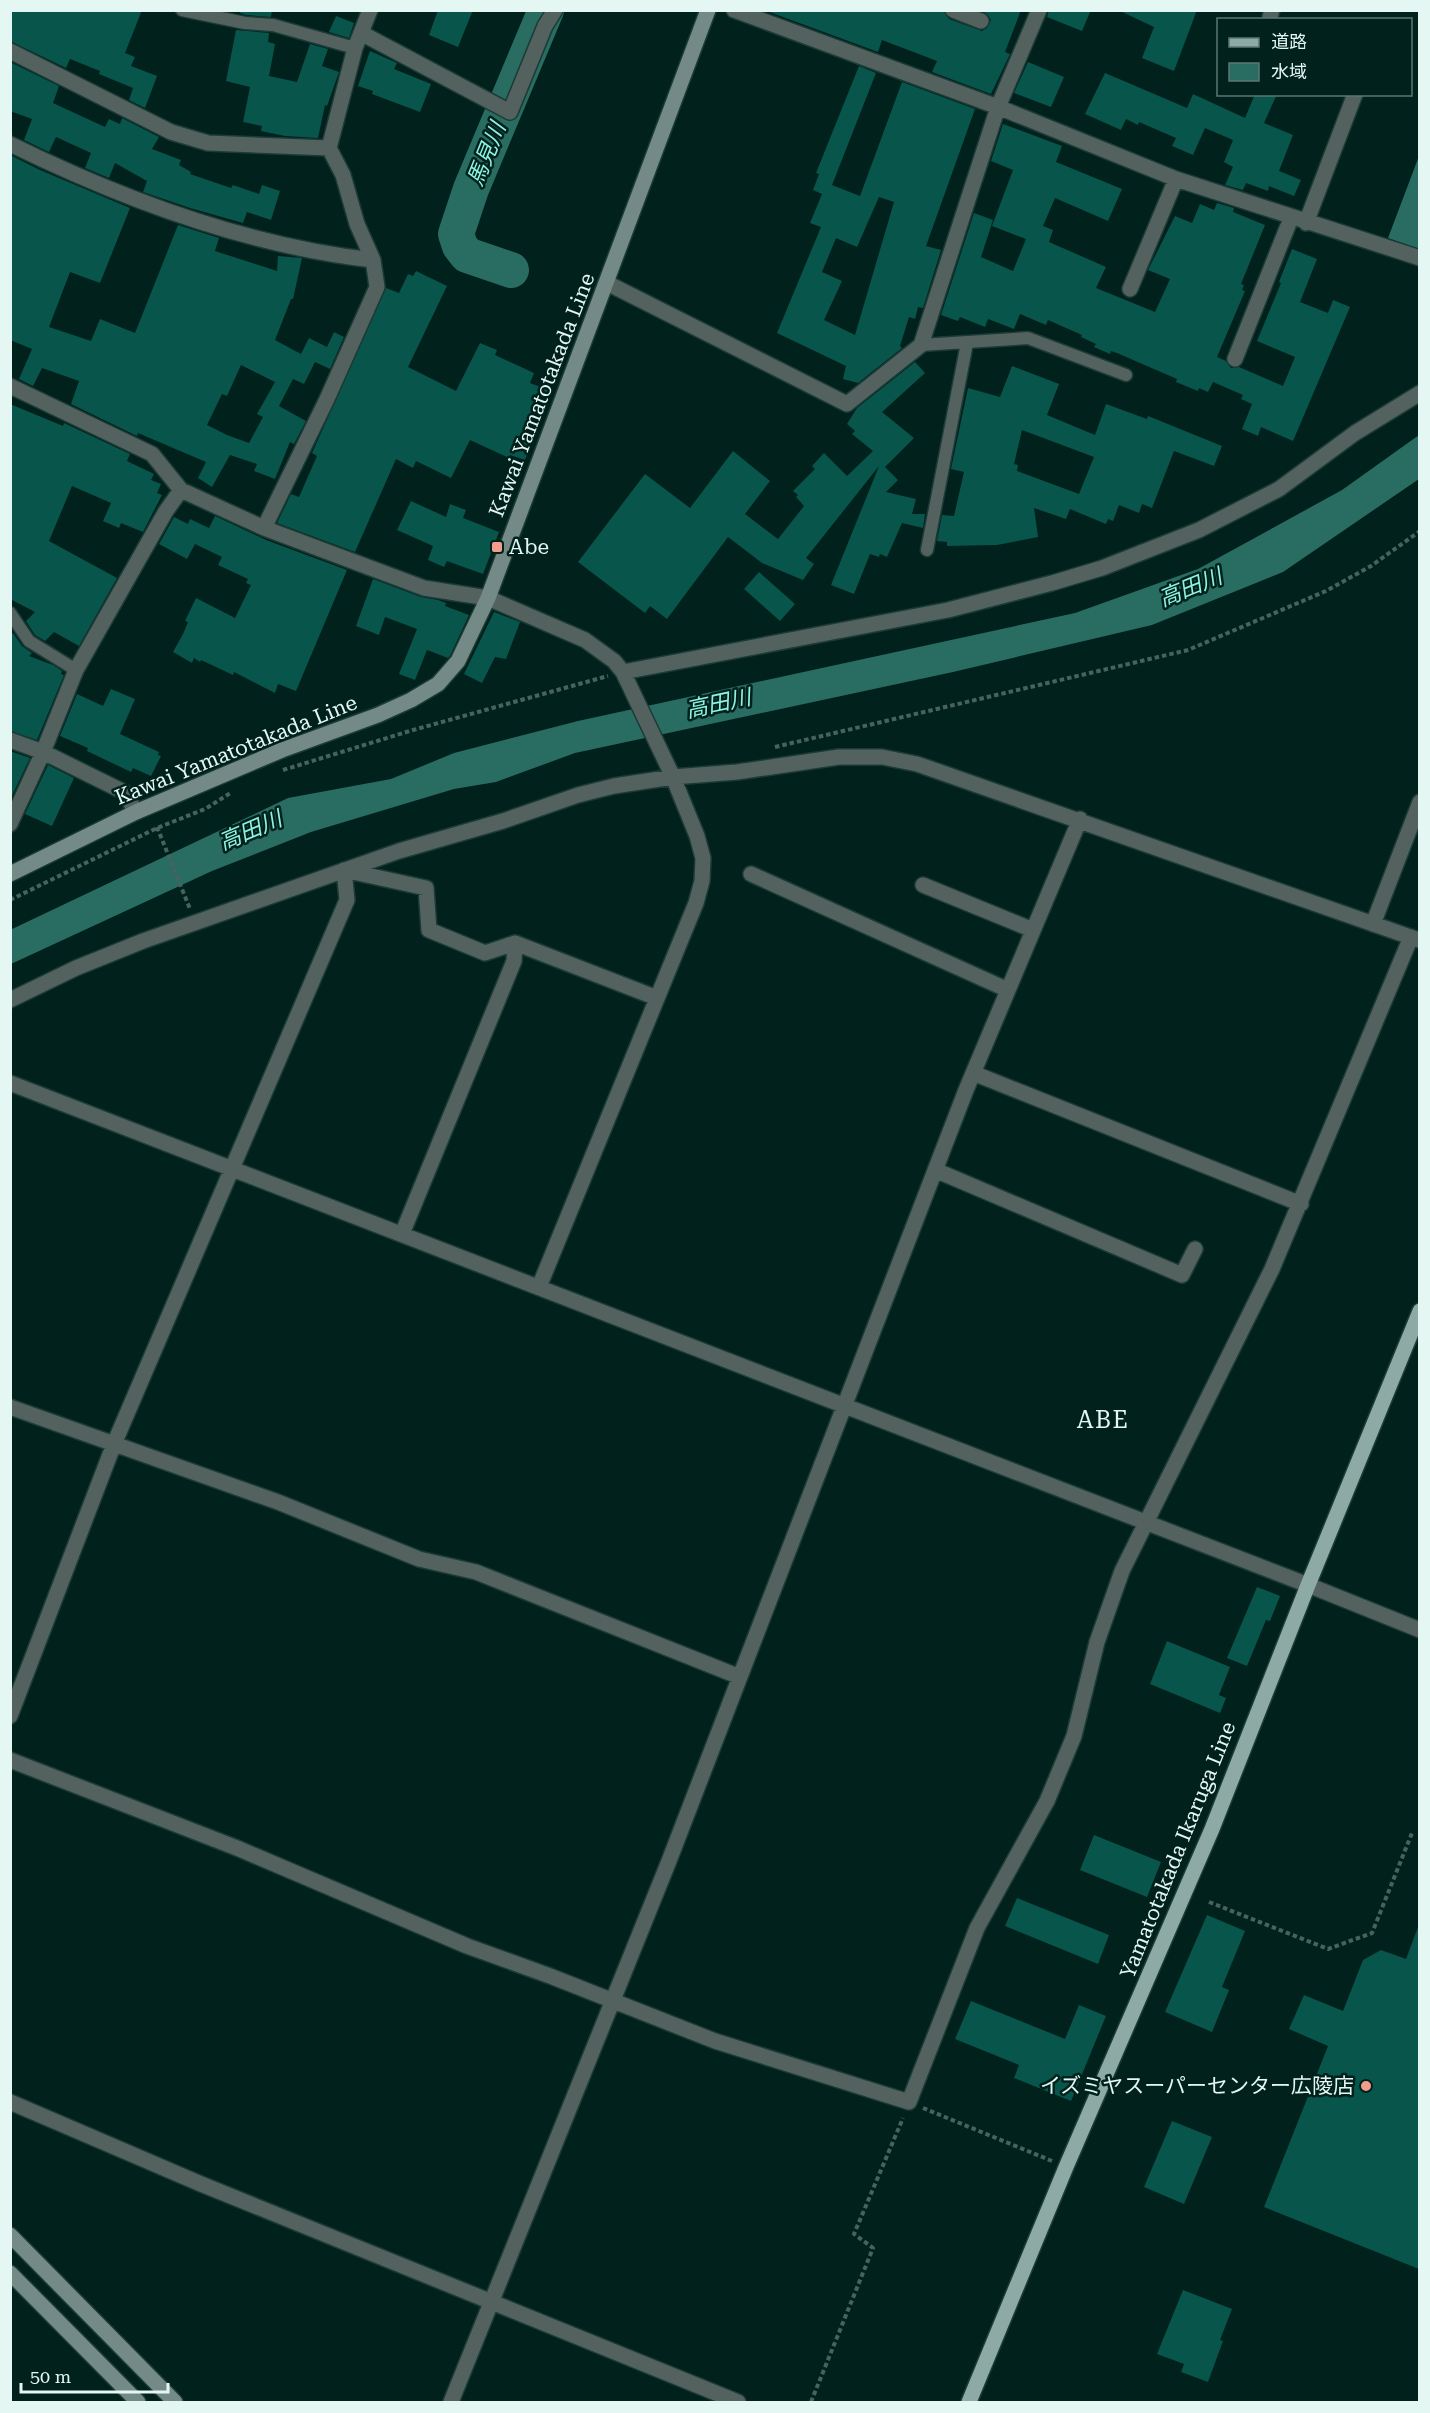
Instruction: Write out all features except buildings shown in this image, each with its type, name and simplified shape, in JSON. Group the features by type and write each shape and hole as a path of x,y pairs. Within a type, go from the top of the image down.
{"main road":[{"name":"Kawai Yamatotakada Line","path":"10,874 136,812 282,750 378,715 411,700 438,684 458,661 488,598 708,10"},
{"name":"Yamatotakada Ikaruga Line","path":"969,2403 1066,2167 1200,1857 1419,1311"},
{"path":"10,2235 175,2403"},
{"path":"10,2272 138,2403"}],"street":[{"path":"264,528 365,318 377,287 373,260 357,224 343,175 329,148 355,48 370,10"},
{"path":"361,33 505,110 544,26 555,10"},
{"path":"734,10 998,107 1176,179 1419,258"},
{"path":"953,10 981,21"},
{"path":"607,283 848,404 921,345 998,107 1040,10"},
{"path":"10,51 171,132 208,143 329,148"},
{"path":"1306,223 1354,96"},
{"path":"10,144 61,169 158,208 271,243 373,260"},
{"path":"1130,289 1176,179"},
{"path":"1235,359 1291,218"},
{"path":"10,386 152,454 181,490 264,528 424,588 488,598 585,640 614,661 625,676 671,772 697,836 703,858 702,880 696,903 539,1287"},
{"path":"625,676 948,610 1052,584 1102,568 1199,530 1279,489 1356,433 1419,393"},
{"path":"10,824 43,753 76,670 166,511 181,490"},
{"path":"10,740 43,753 124,792 136,812"},
{"path":"10,1000 76,968 143,941 399,851 503,821 579,795 671,772 737,772 839,757 882,757 937,770 1415,938 1272,1269 1145,1521 1109,1604 1097,1642 1074,1737 1047,1801 977,1928 909,2102 715,2041 467,1946 237,1848 10,1760"},
{"path":"1373,924 1419,802"},
{"path":"451,2403 613,2001 973,1073 1080,819"},
{"path":"344,870 426,888 429,930 485,953 515,943 657,998"},
{"path":"10,1716 114,1444 347,900 344,870"},
{"path":"751,874 1008,990"},
{"path":"923,885 1033,930"},
{"path":"402,1234 514,961 515,943"},
{"path":"973,1073 1301,1204"},
{"path":"10,1083 1145,1521 1419,1630"},
{"path":"935,1170 1182,1275 1195,1249"},
{"path":"10,1407 304,1512 419,1559 476,1572 740,1677"},
{"path":"10,2102 201,2184 738,2403"}],"lane":[{"path":"182,10 245,23 273,25 355,48"},
{"path":"921,345 1028,338 1126,375"},
{"path":"927,550 967,343"},
{"path":"10,613 29,641 76,670"}],"path":[{"path":"770,748 1188,650 1326,591 1371,566 1419,531"},
{"path":"282,770 413,730 625,676"},
{"path":"10,900 157,828 205,809 238,789"},
{"path":"159,832 191,913"},
{"path":"1209,1902 1328,1949 1372,1934 1412,1833"},
{"path":"811,2403 873,2248 854,2234 909,2102 1066,2167"}],"water":[{"path":"1419,156 1419,249 1388,238"},
{"name":"高田川","path":"1419,435 1419,479 1283,572 1152,625 953,672 575,753 496,782 454,789 311,832 212,871 11,964 10,930 288,798 391,779 454,753 578,721 1075,613 1198,569 1342,490"}],"waterway":[{"name":"馬見川","path":"511,270 467,255 460,246 456,234 471,189 546,10"}],"place":[{"name":"Abe","path":"497,547"},
{"name":"イズミヤスーパーセンター広陵店","path":"1366,2086"}],"district":[{"name":"ABE","path":"1103,1420"}]}
